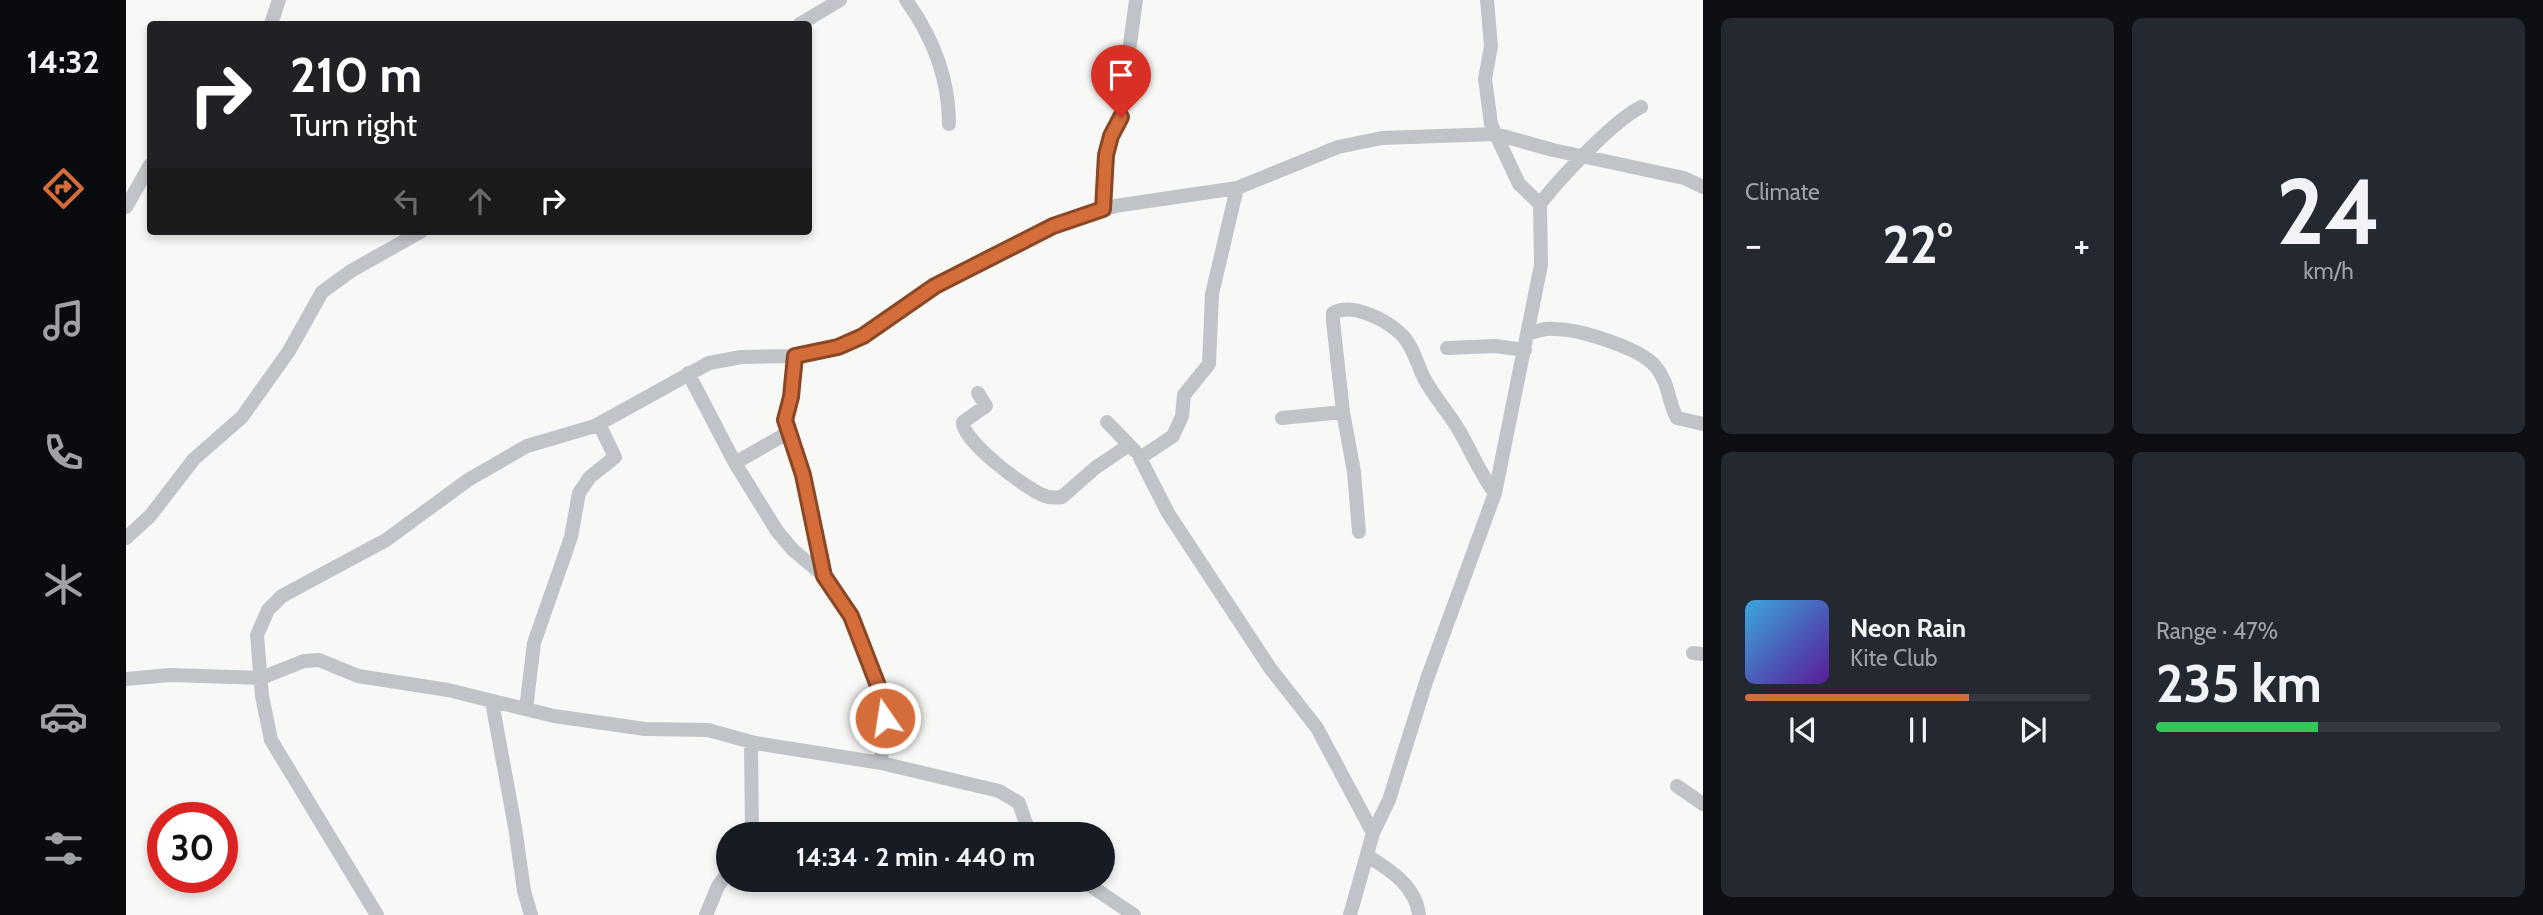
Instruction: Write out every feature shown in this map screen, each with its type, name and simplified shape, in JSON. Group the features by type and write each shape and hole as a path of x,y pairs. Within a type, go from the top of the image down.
{"street":[{"path":"272,21 279,0"},
{"path":"805,21 840,0"},
{"path":"905,0 926,31 945,80 949,124"},
{"path":"1103,209 1106,155 1111,136 1121,117 1136,0"},
{"path":"1487,0 1491,46 1485,79 1486,106 1519,184 1540,204"},
{"path":"1350,915 1373,833 1389,800 1427,679 1495,493 1541,265 1540,204 1559,180 1628,114 1641,107"},
{"path":"377,915 277,752 266,721 256,647 260,623 282,596 386,540 468,480 516,451 598,424 688,373 725,359 795,356 838,347 863,336 935,286 1053,226 1103,209 1171,195 1237,188 1349,145 1382,138 1496,134 1583,157 1650,169 1684,178 1703,187"},
{"path":"126,207 147,170"},
{"path":"1140,458 1173,436 1182,416 1184,395 1209,364 1212,294 1237,188"},
{"path":"126,538 150,516 194,459 242,417 289,351 322,292 351,271 415,235"},
{"path":"1359,532 1354,471 1343,412 1333,321 1333,313 1341,309 1356,310 1376,318 1403,335 1425,379 1461,434 1479,472 1495,493"},
{"path":"1527,334 1546,329 1572,331 1645,358 1655,365 1666,382 1677,418 1703,424"},
{"path":"1447,348 1495,346 1525,351"},
{"path":"795,356 791,397 784,416 803,475 824,576"},
{"path":"688,373 735,463 777,531 793,550 824,576 851,616 882,696 885,718 881,763"},
{"path":"978,393 986,406 963,422 965,433 1001,466 1047,497 1062,497 1095,468 1129,445"},
{"path":"1282,418 1343,412"},
{"path":"1107,422 1140,458 1168,513 1270,668 1317,728 1373,833"},
{"path":"526,709 534,643 570,537 581,488 615,457 598,424"},
{"path":"735,463 789,432"},
{"path":"126,680 170,676 261,678 304,661 319,660 358,676 448,690 492,702 612,726 708,730 799,752 881,763 1008,794 1023,809 1027,822"},
{"path":"492,702 524,891 531,915"},
{"path":"751,741 752,822"},
{"path":"1676,786 1703,804"},
{"path":"1368,856 1403,882 1418,905 1419,915"},
{"path":"706,915 716,891"},
{"path":"1098,892 1126,913"}],"route":[{"path":"885,718 882,696 851,616 824,576 803,475 784,416 791,397 795,356 838,347 863,336 935,286 1053,226 1103,209 1106,155 1112,131 1121,117"}]}
